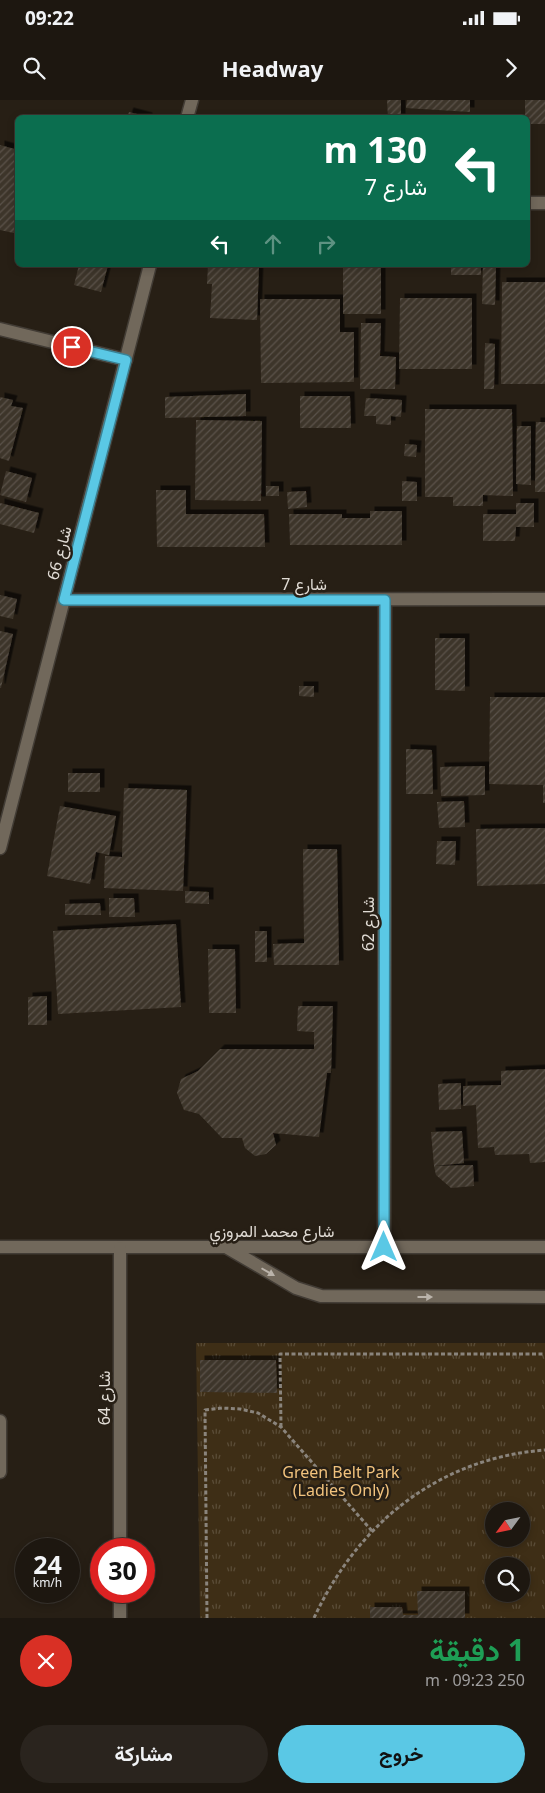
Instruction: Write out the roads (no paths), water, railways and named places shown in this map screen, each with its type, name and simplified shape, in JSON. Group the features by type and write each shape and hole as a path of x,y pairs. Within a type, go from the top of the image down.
{"street":[{"path":"188,115 192,100"},
{"path":"530,203 545,203"},
{"name":"شارع 66","path":"0,848 149,267"},
{"path":"0,329 126,360"},
{"name":"شارع 7","path":"64,600 545,599"},
{"name":"شارع 62","path":"384,1247 385,600"},
{"name":"شارع محمد المروزي","path":"0,1247 545,1247"},
{"name":"شارع 64","path":"120,1248 120,1538"},
{"path":"226,1248 296,1288 321,1296 545,1297"},
{"path":"0,1421 0,1472"},
{"path":"120,1603 120,1618"}],"park label":[{"name":"Green Belt Park (Ladies Only)","path":"341,1481"}]}
